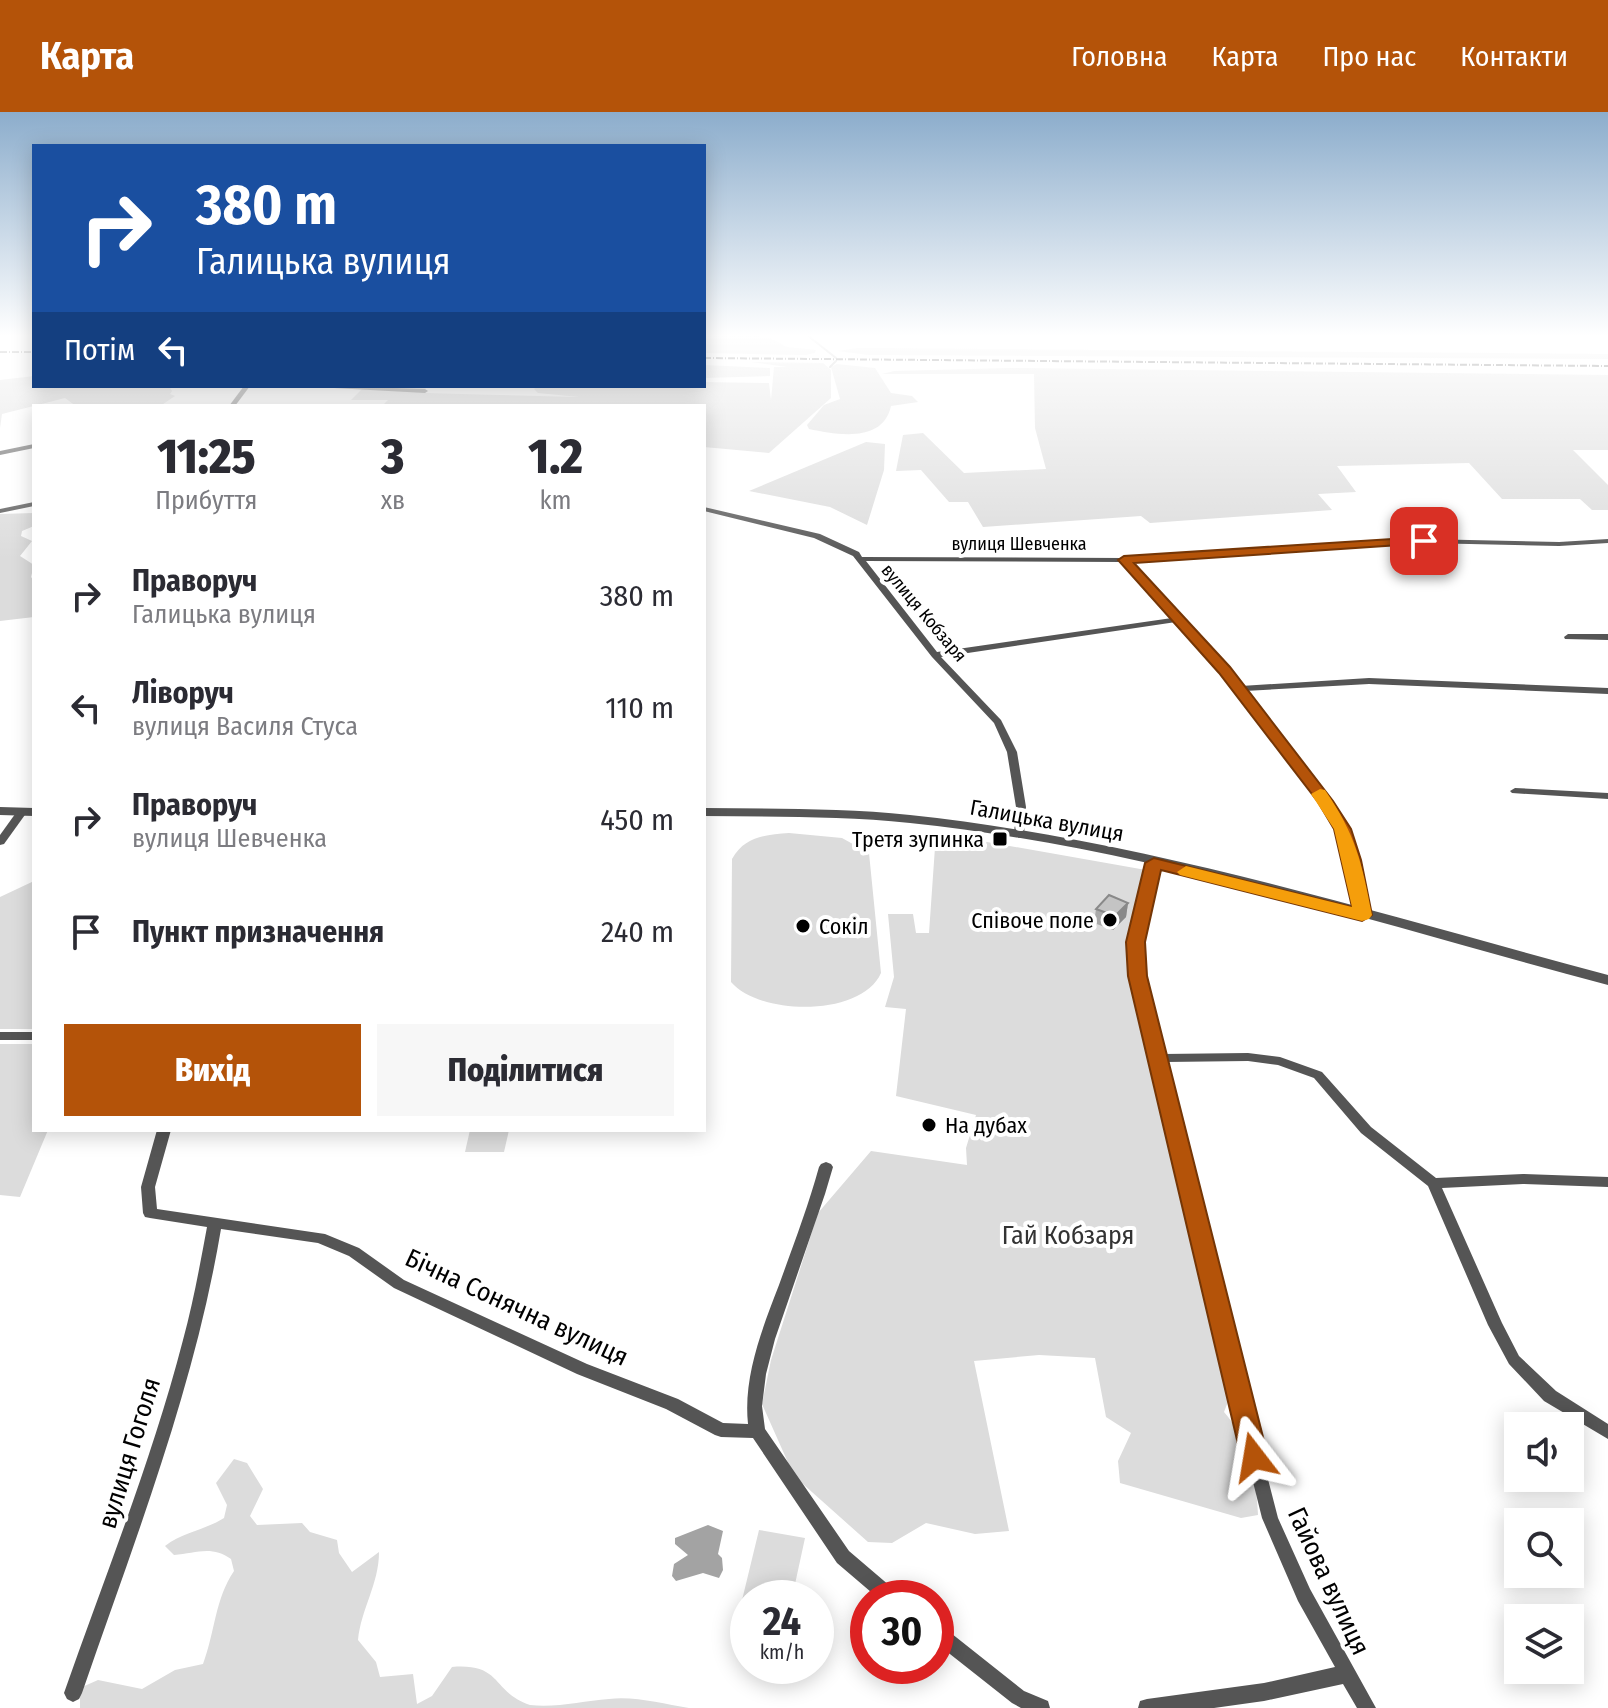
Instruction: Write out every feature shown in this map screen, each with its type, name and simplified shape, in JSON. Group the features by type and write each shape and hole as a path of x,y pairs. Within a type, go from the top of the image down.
{"street":[{"path":"0,453 32,446"},
{"path":"0,511 32,504"},
{"name":"вулиця Кобзаря","path":"706,509 817,536 841,545 860,559 935,655 998,722 1012,752 1021,807 1019,835"},
{"name":"вулиця Шевченка","path":"860,559 1124,560 1443,540 1559,544 1608,541"},
{"path":"1124,560 1239,689 1325,801 1342,829 1353,860 1362,915"},
{"path":"935,655 1179,619"},
{"path":"1568,637 1608,637"},
{"path":"1239,689 1369,681 1608,691"},
{"path":"1515,791 1608,796"},
{"path":"0,811 28,812"},
{"path":"0,842 28,812"},
{"name":"Галицька вулиця","path":"706,812 898,819 1019,835 1154,863 1608,980"},
{"name":"Гайова вулиця","path":"1154,863 1136,942 1138,976 1270,1518 1346,1674 1367,1708"},
{"path":"0,1036 32,1036"},
{"path":"1157,1058 1248,1057 1302,1068 1318,1075 1366,1130 1433,1183 1495,1325 1514,1360 1550,1396 1608,1432"},
{"name":"Бічна Сонячна вулиця","path":"163,1132 148,1187 150,1213 320,1238 354,1252 399,1284 582,1369 672,1404 721,1430 757,1431"},
{"path":"826,1167 764,1355 752,1415 757,1431 843,1557 870,1580"},
{"path":"1433,1183 1523,1179 1608,1182"},
{"name":"вулиця Гоголя","path":"73,1693 163,1429 207,1281 215,1222"},
{"path":"954,1646 1018,1697 1041,1708"},
{"path":"1147,1708 1264,1692 1346,1674"}],"green space":[{"path":"0,409 20,409 2,414 0,428"},
{"path":"706,409 818,409 769,453 706,447"},
{"path":"820,409 890,409 879,426 858,434 809,429 807,425"},
{"path":"1035,409 1608,409 1608,450 1573,450 1608,485 1608,510 1592,510 1580,499 1502,499 1469,463 1337,466 1356,492 1318,494 1332,510 1150,523 1141,516 983,527 968,502 949,502 921,470 896,471 903,435 923,433 964,473 1046,469 1035,428"},
{"path":"866,442 885,444 884,470 867,525 830,507 749,491"},
{"path":"32,513 32,527 22,531 21,536 32,541 20,556 32,564 32,617 0,621 0,514"},
{"name":"Сокіл","path":"789,833 842,838 869,853 881,973 870,987 854,998 810,1007 786,1006 745,993 731,982 732,859 749,841"},
{"name":"Гай Кобзаря","path":"936,833 1146,870 1129,940 1135,1007 1229,1399 1224,1412 1245,1447 1256,1488 1258,1515 1241,1518 1120,1483 1118,1461 1131,1433 1106,1417 1095,1358 1039,1355 974,1361 1009,1531 975,1534 926,1523 892,1543 868,1542 794,1476 762,1404 771,1360 818,1213 871,1151 967,1165 966,1148 976,1115 896,1096 906,1009 885,1007 894,977 888,914 913,914 916,933 929,933"},
{"path":"32,882 32,1029 0,1029 0,897"},
{"path":"0,1044 32,1044 32,1132 47,1132 20,1197 0,1195"},
{"path":"470,1132 509,1132 504,1152 465,1152"},
{"path":"234,1459 247,1463 263,1489 250,1516 257,1525 302,1523 310,1532 337,1540 339,1553 352,1572 379,1552 376,1575 358,1640 376,1662 380,1677 413,1674 417,1704 432,1696 452,1667 468,1667 489,1674 509,1693 530,1705 619,1698 689,1708 80,1708 80,1688 98,1680 142,1689 175,1670 203,1664 219,1604 234,1571 231,1559 210,1551 174,1555 165,1546 224,1518 227,1505 216,1483"},
{"path":"759,1530 805,1538 796,1580 747,1580"}],"shaded area":[{"path":"708,1525 723,1531 718,1554 722,1558 723,1570 719,1578 703,1573 676,1581 672,1576 674,1564 688,1555 675,1544 675,1538"}],"building":[{"path":"1109,895 1128,903 1115,916 1096,909"}],"slow traffic":[{"path":"1186,872 1362,915 1353,860 1342,829 1320,794"}],"place":[{"name":"Третя зупинка","path":"1000,839"},
{"name":"Співоче поле","path":"1110,920"},
{"name":"Сокіл","path":"803,926"},
{"name":"На дубах","path":"929,1125"}],"route":[{"path":"1254,1457 1200,1242 1180,1145 1148,1026 1138,976 1136,942 1154,863 1362,915 1353,860 1342,829 1325,801 1224,670 1124,560 1424,541"}]}
